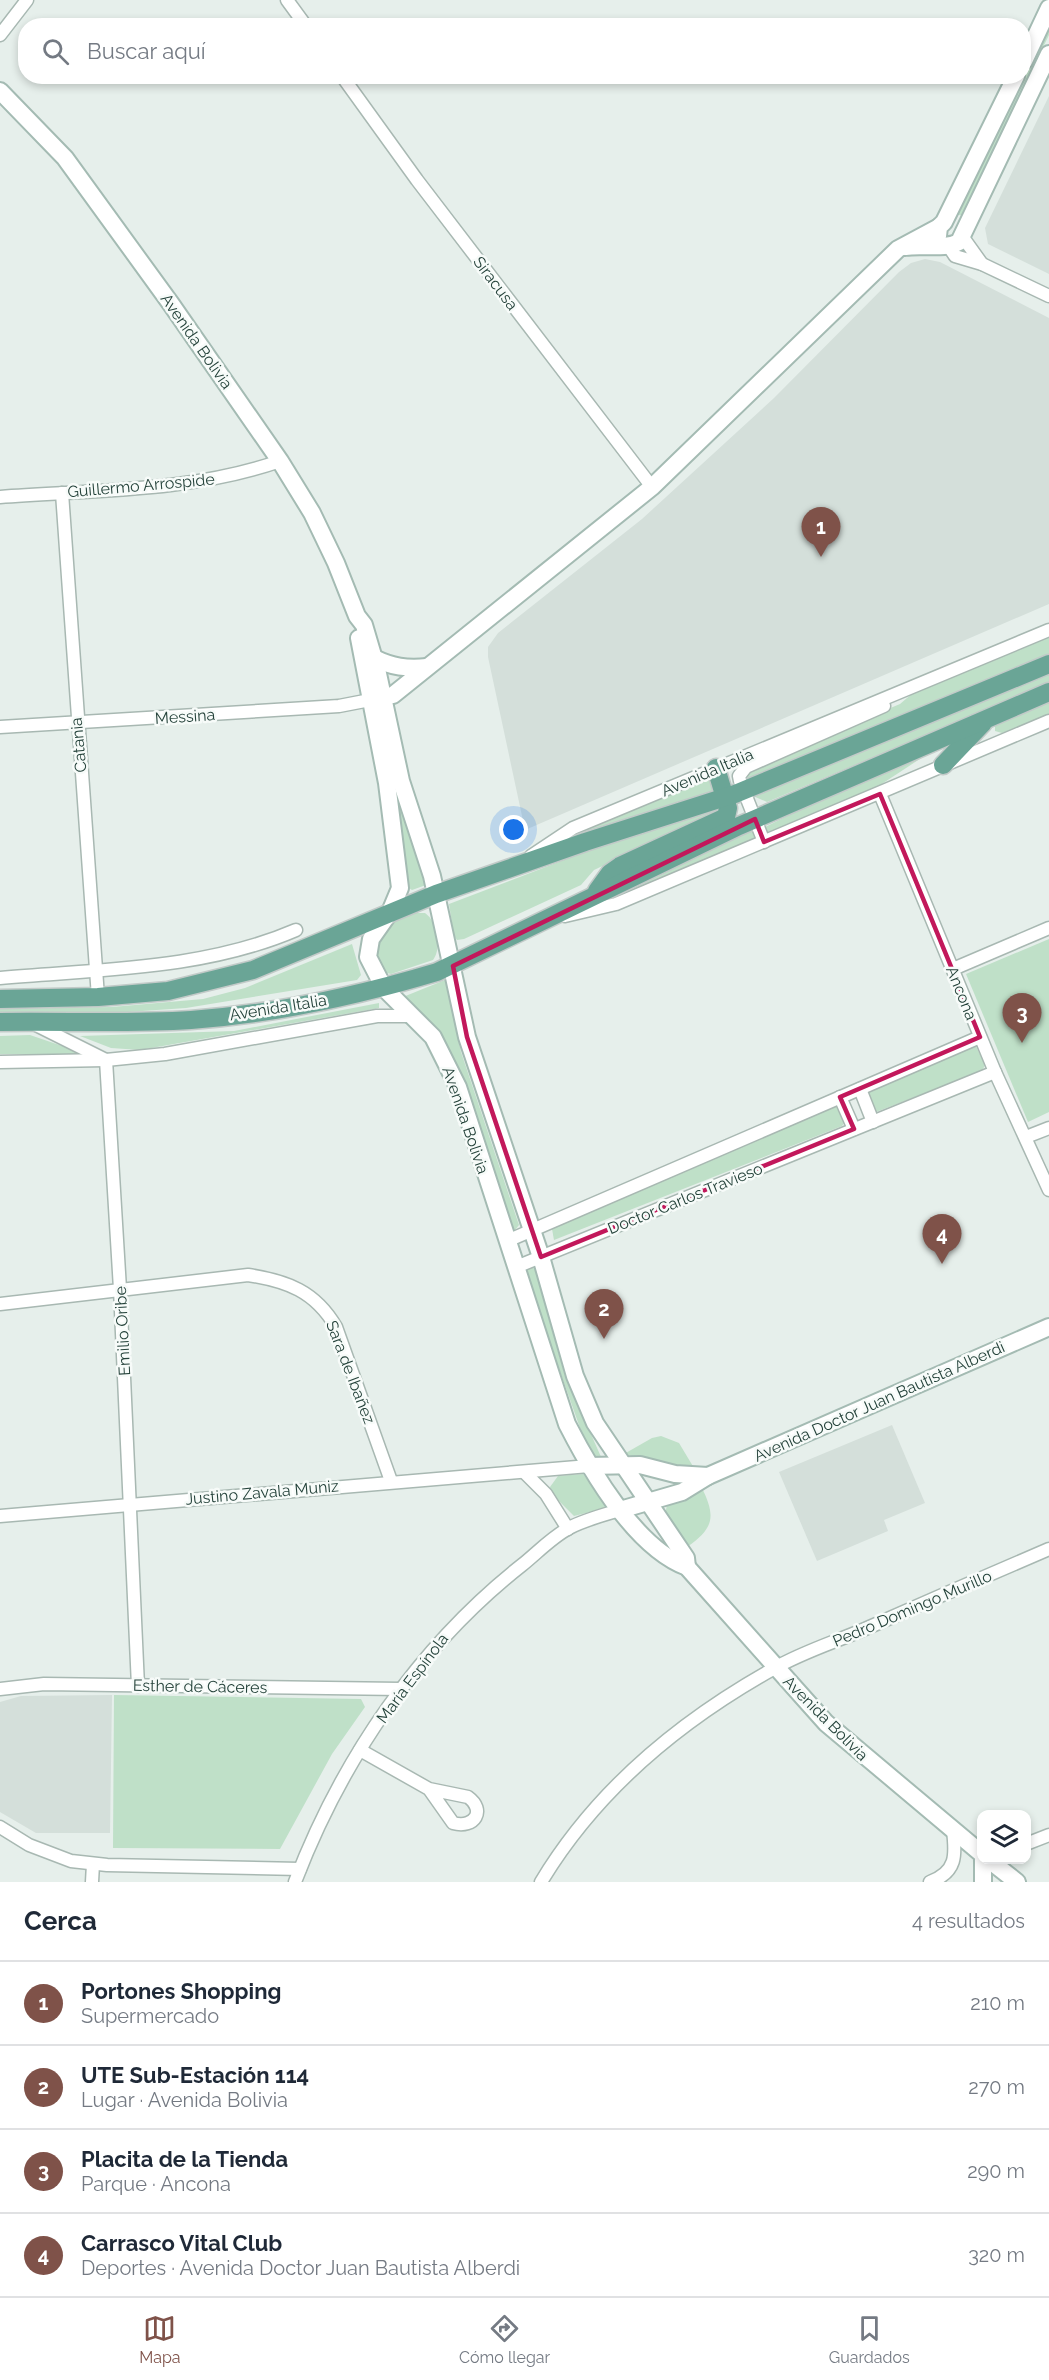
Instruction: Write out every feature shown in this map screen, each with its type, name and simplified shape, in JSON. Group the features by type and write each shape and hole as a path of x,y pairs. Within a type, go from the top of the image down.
{"main road":[{"name":"Avenida Italia","path":"0,999 98,997 168,991 253,970 436,894 726,797 1049,664"},
{"name":"Avenida Italia","path":"0,1022 192,1020 250,1014 384,988 453,966 596,893 755,819 1049,692"},
{"path":"943,765 988,718"},
{"path":"596,893 610,873 620,866 726,817 729,812 726,797 716,768"}],"street":[{"path":"0,35 27,0"},
{"path":"287,0 300,18"},
{"path":"1031,45 1049,8"},
{"path":"982,264 955,256 951,243 1049,54"},
{"name":"Siracusa","path":"348,84 417,180 652,487"},
{"path":"941,224 1012,84"},
{"name":"Avenida Bolivia","path":"0,91 65,158 280,461 312,513 357,616 377,699 436,894 467,1037 541,1257 575,1376 595,1423 621,1465 648,1500 686,1558 687,1567"},
{"path":"377,699 393,695 652,487 898,249 941,224 956,222 960,227 951,243"},
{"path":"898,249 951,243 982,264 1049,296"},
{"name":"Guillermo Arrospide","path":"0,497 201,482 234,476 280,461"},
{"name":"Catania","path":"62,493 76,723 98,997"},
{"name":"Avenida Bolivia","path":"357,616 364,626 374,657 387,783 400,874 400,888 390,912 371,939 368,950 371,966 384,988 433,1037 458,1087 567,1424 589,1466 620,1510 674,1562 687,1567 775,1667 848,1744 977,1851"},
{"name":"Avenida Italia","path":"515,866 573,828 1049,630"},
{"path":"374,657 388,665 405,669 427,667"},
{"name":"Avenida Italia","path":"764,842 739,776 746,767 859,719 898,699 906,689"},
{"name":"Messina","path":"0,728 339,706 377,699"},
{"name":"Avenida Italia","path":"541,922 616,904 1049,721"},
{"name":"Ancona","path":"880,794 980,1037 1049,1190"},
{"path":"953,969 1049,928"},
{"path":"0,978 207,957 266,943 296,930"},
{"name":"Avenida Italia","path":"0,1062 106,1060 165,1054 377,1016 411,1016"},
{"path":"30,1022 106,1060"},
{"name":"Doctor Carlos Travieso","path":"507,1241 980,1037"},
{"name":"Emilio Oribe","path":"106,1060 120,1289 138,1686"},
{"name":"Doctor Carlos Travieso","path":"516,1267 995,1072"},
{"path":"860,1089 873,1122"},
{"path":"840,1097 854,1129"},
{"path":"1026,1137 1049,1128"},
{"name":"Sara de Ibañez","path":"0,1304 248,1275 275,1279 316,1300 324,1307 336,1327 391,1481"},
{"name":"Avenida Doctor Juan Bautista Alberdi","path":"620,1510 682,1492 708,1476 1049,1327"},
{"name":"Justino Zavala Muniz","path":"0,1516 391,1481 621,1465"},
{"name":"Avenida Doctor Juan Bautista Alberdi","path":"621,1465 640,1465 675,1474 708,1476"},
{"path":"524,1472 546,1494 568,1529"},
{"name":"María Espínola","path":"296,1882 328,1808 360,1750 401,1689 437,1642 482,1596 568,1529 620,1510"},
{"name":"Pedro Domingo Murillo","path":"542,1882 587,1819 641,1761 692,1720 775,1667 1049,1549"},
{"name":"Esther de Cáceres","path":"0,1689 44,1684 401,1689"},
{"path":"360,1750 429,1789"},
{"path":"0,1827 51,1855 93,1864 300,1869"},
{"path":"930,1882 944,1877 954,1861 952,1830"},
{"path":"1031,1842 1049,1834"},
{"path":"92,1882 93,1864"},
{"path":"983,1864 983,1882"},
{"path":"994,1864 1016,1882"}],"highlighted area":[{"path":"880,794 980,1037 840,1097 854,1129 541,1257 467,1037 453,966 755,819 764,842"}],"shaded area":[{"path":"1049,96 1049,274 988,244 985,228"},
{"path":"925,259 940,262 1049,318 1049,604 525,830 488,657 488,647 498,633 642,519 774,398 899,272 911,263"},
{"path":"892,1425 925,1503 884,1520 888,1531 817,1561 779,1472"},
{"path":"112,1695 110,1833 36,1833 0,1812 0,1702 21,1696"}],"green space":[{"path":"1049,28 1049,35 1031,72 1031,65"},
{"path":"1022,84 1025,84 975,187 964,216 955,214 973,184"},
{"path":"1049,634 1049,655 746,781 745,769 900,704 914,692"},
{"path":"1049,670 1049,683 767,802 753,796"},
{"path":"1049,698 1049,716 1002,733 995,731 995,724"},
{"path":"382,717 427,881 426,885 412,890 409,888"},
{"path":"932,751 871,791 770,833 765,833 763,828 826,797"},
{"path":"711,776 718,791 578,835 578,833"},
{"path":"715,809 721,810 594,870 581,885 464,939 457,940 454,936 449,904 590,850"},
{"path":"753,830 758,838 628,894 626,892"},
{"path":"416,913 425,913 433,922 438,942 436,955 433,960 391,974 382,972 375,960 379,933 394,922"},
{"path":"1049,939 1049,1112 1028,1122 966,974"},
{"path":"352,944 361,975 357,980 186,1008 113,1013 0,1014 0,1009 112,1007 203,999 245,988"},
{"path":"445,980 461,1052 519,1225 515,1230 512,1229 461,1081 403,997"},
{"path":"379,1003 379,1008 140,1050 111,1048 80,1036 234,1031"},
{"path":"30,1035 80,1052 80,1054 0,1054 0,1036"},
{"path":"975,1044 985,1065 982,1071 876,1112 867,1090"},
{"path":"832,1104 838,1104 845,1122 842,1126 554,1240 552,1229"},
{"path":"530,1266 535,1269 565,1376 602,1459 595,1460 580,1428 525,1272"},
{"path":"661,1436 679,1443 694,1468 686,1470 624,1454 652,1438"},
{"path":"583,1474 607,1505 602,1509 574,1516 551,1493 550,1487 558,1476"},
{"path":"702,1488 711,1514 710,1521 703,1534 687,1547 668,1521 666,1509 668,1503"},
{"path":"114,1695 361,1699 365,1707 332,1754 280,1849 113,1848"}],"place":[{"name":"Portones Shopping","path":"821,557"},
{"name":"Placita de la Tienda","path":"1022,1043"},
{"name":"Carrasco Vital Club","path":"942,1264"},
{"name":"UTE Sub-Estación 114","path":"604,1339"}]}
